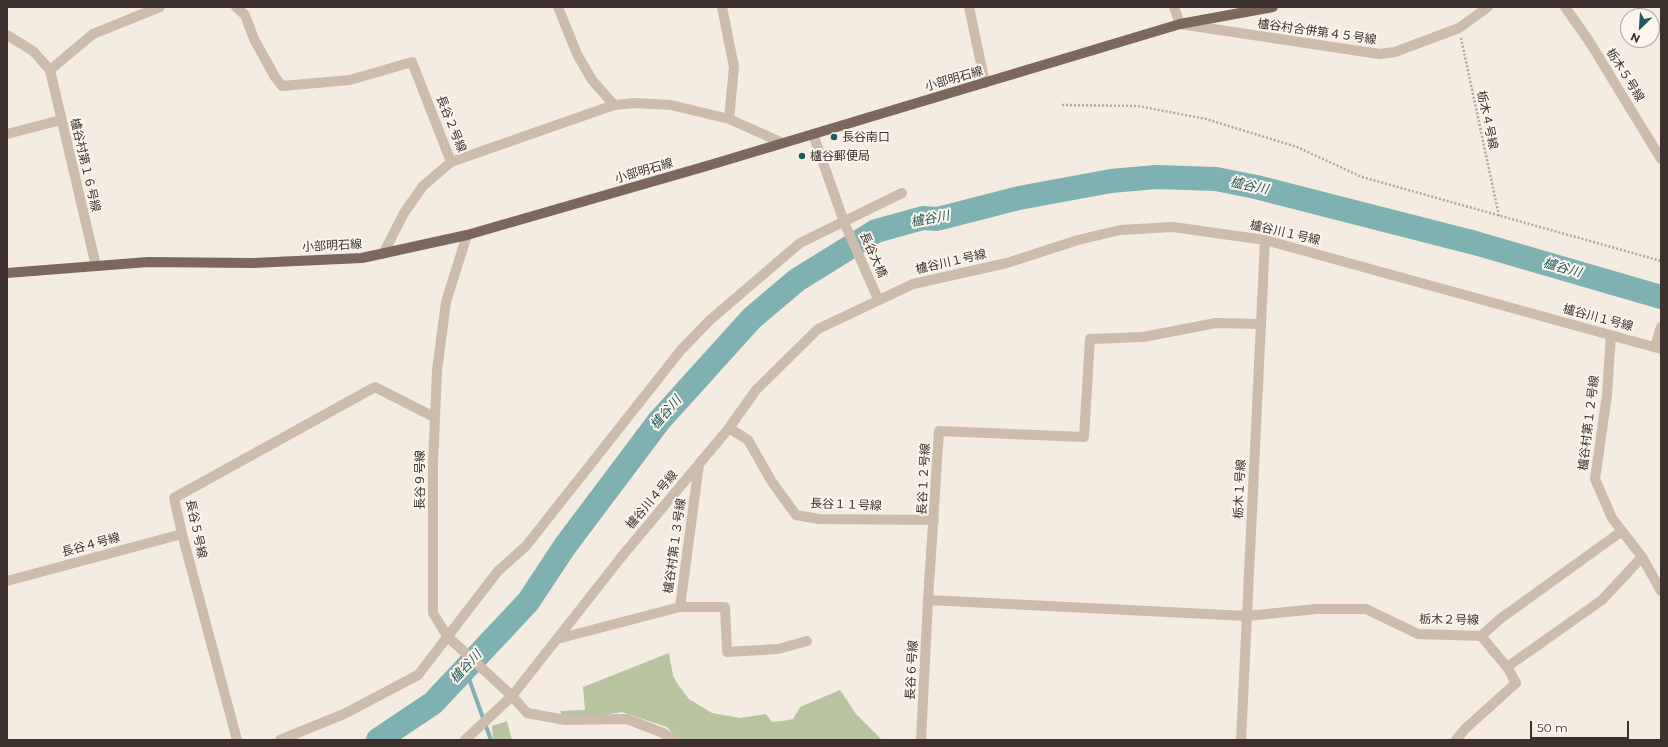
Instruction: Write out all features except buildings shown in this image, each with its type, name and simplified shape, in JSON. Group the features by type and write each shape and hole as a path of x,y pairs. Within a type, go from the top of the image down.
{"main road":[{"name":"小部明石線","path":"7,274 148,262 253,263 362,258 382,254 467,235 783,144 1180,24 1273,7"}],"street":[{"path":"7,35 33,51 50,70 93,34 160,7"},
{"name":"長谷２号線","path":"236,7 245,15 254,39 275,77 282,86 350,80 412,62 451,162 614,105 635,102 671,105 729,119 783,144"},
{"path":"558,7 577,54 592,80 614,105"},
{"path":"722,7 734,67 729,119"},
{"path":"969,7 985,83"},
{"path":"1174,7 1180,24"},
{"name":"櫨谷村合併第４５号線","path":"1180,24 1379,54 1395,52 1459,28 1488,7"},
{"name":"栃木５号線","path":"1565,7 1589,41 1661,158"},
{"name":"櫨谷村第１６号線","path":"50,70 60,120 96,266"},
{"path":"7,134 60,120"},
{"name":"長谷大橋","path":"814,134 844,222 878,299"},
{"path":"382,254 404,213 422,186 451,162"},
{"path":"280,740 344,714 418,675 498,571 526,546 681,350 710,320 800,243 902,193"},
{"name":"櫨谷川１号線","path":"878,299 913,284 1007,262 1078,240 1120,230 1173,228 1265,240 1658,348"},
{"name":"長谷９号線","path":"467,235 446,302 437,370 434,417 433,613 447,636 512,696 527,713 565,720 627,719 663,733 674,740"},
{"name":"栃木１号線","path":"1241,740 1265,240"},
{"name":"櫨谷川４号線","path":"465,740 512,696 623,555 729,428 756,390 818,329 878,299"},
{"name":"長谷１２号線","path":"928,600 939,431 1084,437 1090,339 1144,338 1216,323 1261,324"},
{"path":"1658,348 1661,327"},
{"name":"櫨谷村第１２号線","path":"1611,335 1607,395 1595,479 1612,518 1642,557 1661,591"},
{"name":"長谷５号線","path":"237,740 182,534 174,498 375,387 434,417"},
{"name":"長谷１１号線","path":"729,428 748,440 772,482 796,515 819,519 934,520"},
{"name":"櫨谷村第１３号線","path":"680,607 699,464"},
{"name":"栃木２号線","path":"1247,616 1316,609 1366,609 1418,634 1481,636 1500,619 1622,530"},
{"name":"長谷４号線","path":"7,581 182,534"},
{"path":"1506,667 1602,600 1642,557"},
{"path":"928,600 1247,616"},
{"name":"長谷６号線","path":"922,740 928,600"},
{"path":"557,639 680,607 726,607 727,652 778,649 807,641"},
{"path":"1456,740 1516,683 1506,667 1481,636"}],"path":[{"name":"栃木４号線","path":"1459,28 1499,216"},
{"path":"1062,105 1138,106 1206,119 1297,147 1362,177 1661,261"}],"green space":[{"path":"669,653 673,676 679,686 689,699 712,713 740,718 766,714 772,722 783,721 793,719 800,707 840,690 856,714 882,740 679,740 667,727 622,712 592,717 562,716 560,711 585,710 583,687"},
{"path":"507,721 512,740 493,740 492,726"}],"waterway":[{"name":"櫨谷川","path":"378,740 433,703 528,602 565,546 659,421 752,318 797,280 876,231 923,218 937,219 1019,198 1111,181 1156,177 1216,179 1256,187 1475,243 1661,297"},
{"path":"465,668 491,740"}],"place":[{"name":"長谷南口","path":"834,137"},
{"name":"櫨谷郵便局","path":"802,156"}]}
